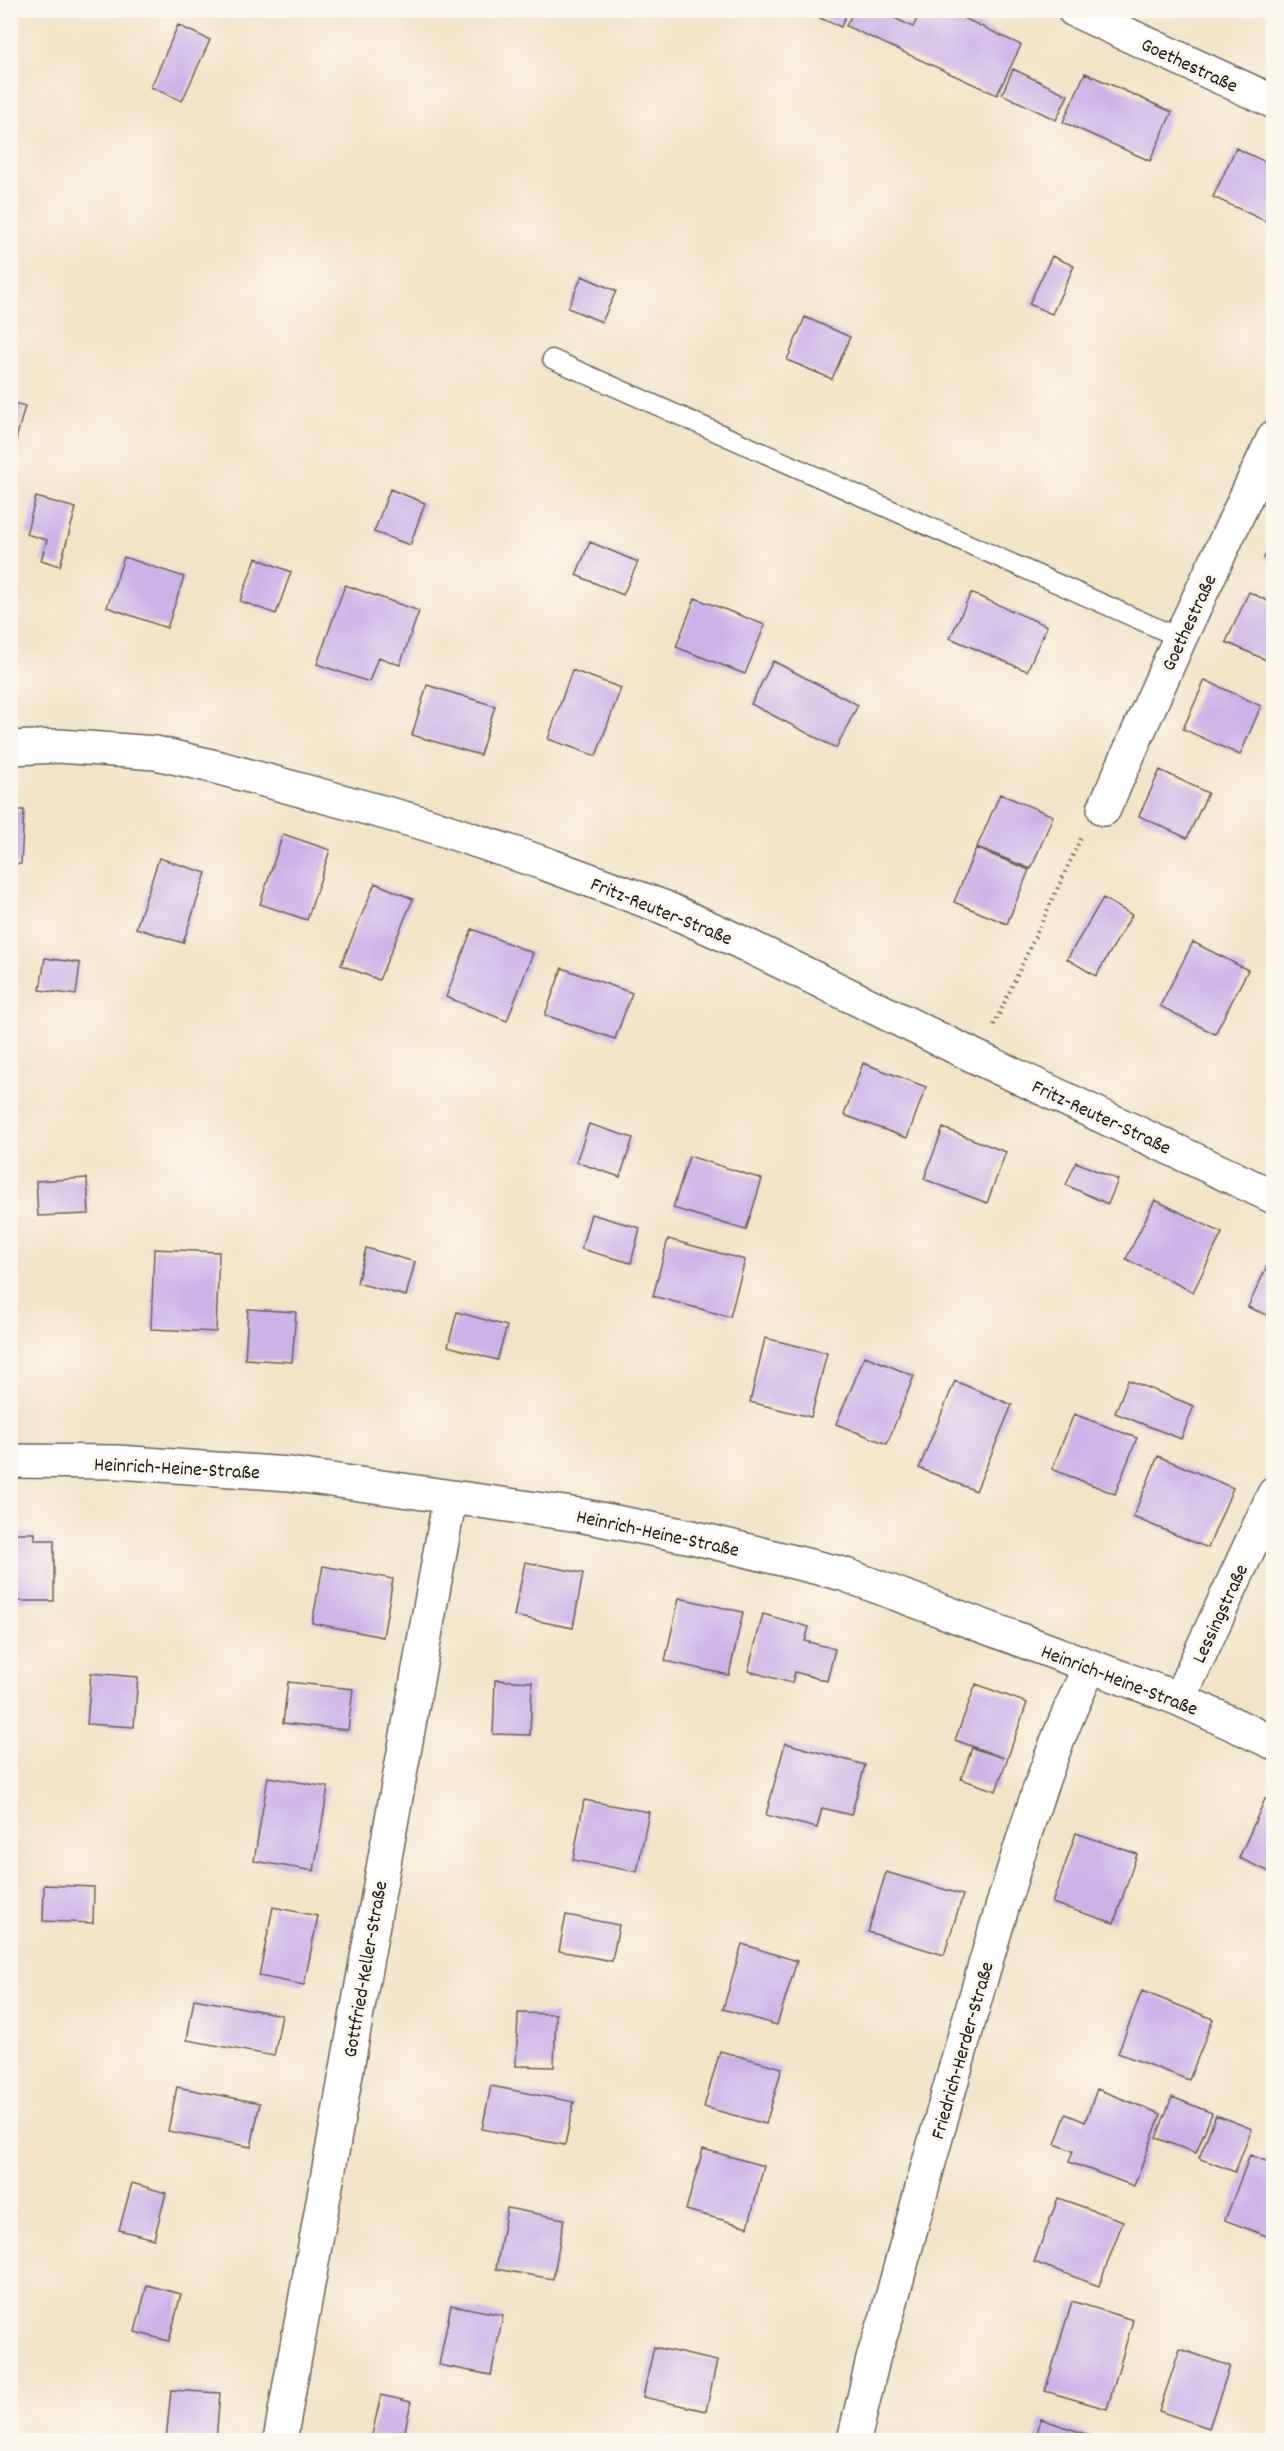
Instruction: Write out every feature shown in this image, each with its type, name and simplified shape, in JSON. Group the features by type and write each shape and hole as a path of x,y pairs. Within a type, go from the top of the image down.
{"street":[{"name":"Goethestraße","path":"1074,10 1274,102"},
{"name":"Goethestraße","path":"1104,809 1180,638 1274,437"},
{"name":"Fritz-Reuter-Straße","path":"10,748 59,746 156,753 216,767 426,824 663,907 1274,1197"},
{"name":"Heinrich-Heine-Straße","path":"10,1461 118,1462 290,1474 579,1515 692,1538 843,1574 1179,1699 1274,1743"},
{"name":"Lessingstraße","path":"1179,1699 1274,1494"},
{"name":"Gottfried-Keller-Straße","path":"280,2440 450,1497"},
{"name":"Friedrich-Herder-Straße","path":"854,2440 874,2355 1005,1898 1053,1749 1090,1667"}],"lane":[{"path":"552,359 1180,638"}],"path":[{"path":"978,1058 1091,817 1104,809"}],"building":[{"path":"801,10 848,10 841,27"},
{"path":"854,10 878,10 913,27 921,10 947,10 1021,45 997,95 846,26"},
{"path":"178,25 210,40 182,101 151,87"},
{"path":"1013,69 1068,95 1056,120 1002,94"},
{"path":"1085,73 1172,112 1150,161 1063,122"},
{"path":"1236,148 1274,166 1274,225 1213,197"},
{"path":"1052,256 1074,266 1052,314 1029,304"},
{"path":"582,276 616,291 602,322 568,308"},
{"path":"805,317 850,337 832,379 787,360"},
{"path":"10,402 25,406 11,458 10,457"},
{"path":"390,489 425,503 410,545 374,532"},
{"path":"36,497 76,508 60,566 41,560 47,540 26,534"},
{"path":"1274,537 1274,562 1264,558"},
{"path":"590,542 638,562 623,595 576,575"},
{"path":"124,557 184,577 167,628 107,607"},
{"path":"256,558 291,572 276,614 240,601"},
{"path":"345,585 419,611 400,665 378,657 369,682 317,664"},
{"path":"1249,592 1274,604 1273,663 1226,642"},
{"path":"971,593 1047,626 1027,671 950,638"},
{"path":"695,598 765,625 745,674 676,647"},
{"path":"773,661 858,705 836,748 751,704"},
{"path":"572,670 621,688 596,756 548,739"},
{"path":"1205,680 1261,706 1240,755 1183,729"},
{"path":"427,685 495,706 480,755 412,735"},
{"path":"1160,770 1208,793 1187,838 1139,816"},
{"path":"1000,794 1053,816 1031,869 977,847"},
{"path":"10,810 24,810 21,864 10,864"},
{"path":"283,834 330,850 307,920 260,904"},
{"path":"976,848 1029,870 1007,924 954,902"},
{"path":"159,858 206,873 183,943 136,928"},
{"path":"375,883 413,899 379,980 341,965"},
{"path":"1103,898 1132,915 1096,976 1067,959"},
{"path":"472,929 533,953 507,1021 446,997"},
{"path":"1193,942 1248,970 1215,1034 1160,1006"},
{"path":"45,958 80,963 76,995 40,990"},
{"path":"562,968 632,993 615,1039 545,1015"},
{"path":"863,1063 926,1087 907,1138 844,1115"},
{"path":"589,1124 633,1138 620,1177 576,1162"},
{"path":"943,1128 1006,1152 987,1203 924,1179"},
{"path":"689,1156 762,1179 746,1230 673,1208"},
{"path":"1076,1162 1118,1180 1108,1204 1066,1185"},
{"path":"87,1178 89,1214 38,1216 36,1181"},
{"path":"1155,1200 1222,1233 1193,1292 1126,1259"},
{"path":"591,1214 640,1228 631,1263 581,1249"},
{"path":"668,1239 745,1260 730,1317 653,1296"},
{"path":"366,1248 415,1262 406,1296 357,1283"},
{"path":"154,1249 219,1252 216,1332 151,1329"},
{"path":"1274,1251 1274,1318 1248,1307"},
{"path":"248,1309 296,1312 292,1362 245,1359"},
{"path":"457,1312 507,1326 497,1360 448,1346"},
{"path":"765,1338 827,1353 811,1417 750,1402"},
{"path":"865,1356 914,1376 887,1444 836,1424"},
{"path":"1128,1380 1194,1406 1181,1439 1115,1413"},
{"path":"955,1381 1012,1405 976,1491 919,1468"},
{"path":"1074,1414 1137,1438 1115,1494 1052,1469"},
{"path":"1158,1456 1233,1488 1208,1548 1133,1517"},
{"path":"10,1533 35,1533 35,1540 54,1540 54,1601 10,1601"},
{"path":"525,1562 583,1573 573,1628 514,1616"},
{"path":"323,1566 393,1579 383,1637 312,1623"},
{"path":"679,1598 743,1612 729,1675 665,1661"},
{"path":"763,1614 809,1627 805,1641 835,1649 827,1681 795,1672 792,1683 748,1671"},
{"path":"91,1673 138,1677 134,1727 87,1724"},
{"path":"495,1680 532,1682 530,1735 493,1734"},
{"path":"288,1682 353,1689 348,1730 283,1723"},
{"path":"976,1684 1027,1703 996,1791 961,1779 972,1748 1004,1758 955,1740"},
{"path":"785,1743 865,1765 851,1815 822,1808 817,1828 766,1815"},
{"path":"268,1777 328,1787 314,1871 254,1861"},
{"path":"1265,1799 1274,1802 1274,1874 1239,1858"},
{"path":"584,1800 649,1812 637,1872 573,1860"},
{"path":"1076,1833 1137,1854 1114,1923 1052,1903"},
{"path":"886,1872 963,1895 944,1955 868,1932"},
{"path":"44,1885 94,1887 93,1923 43,1921"},
{"path":"273,1907 318,1916 304,1985 259,1976"},
{"path":"566,1915 619,1925 612,1961 559,1951"},
{"path":"742,1944 797,1961 777,2025 723,2009"},
{"path":"1142,1991 1213,2019 1189,2080 1118,2053"},
{"path":"194,1999 282,2015 274,2056 187,2040"},
{"path":"518,2013 556,2014 554,2067 516,2066"},
{"path":"720,2051 782,2068 766,2124 704,2107"},
{"path":"491,2086 574,2102 565,2145 482,2129"},
{"path":"177,2087 260,2103 251,2147 168,2131"},
{"path":"1097,2089 1161,2114 1134,2186 1069,2162 1073,2151 1055,2144 1066,2114 1085,2122"},
{"path":"1172,2097 1212,2113 1196,2153 1156,2138"},
{"path":"1216,2115 1252,2129 1235,2172 1199,2158"},
{"path":"703,2149 764,2166 748,2227 686,2210"},
{"path":"1250,2155 1274,2164 1274,2239 1225,2220"},
{"path":"132,2183 166,2193 154,2239 119,2230"},
{"path":"1058,2198 1123,2221 1099,2286 1034,2262"},
{"path":"507,2208 564,2219 553,2279 496,2269"},
{"path":"147,2285 181,2294 169,2341 135,2332"},
{"path":"1072,2301 1133,2320 1107,2409 1045,2391"},
{"path":"451,2305 503,2315 491,2375 439,2365"},
{"path":"654,2347 717,2361 706,2411 643,2397"},
{"path":"1180,2349 1230,2366 1209,2428 1159,2411"},
{"path":"171,2390 220,2393 216,2440 166,2440"},
{"path":"381,2395 411,2402 403,2440 371,2439"},
{"path":"1041,2419 1089,2435 1087,2440 1035,2440"}]}
